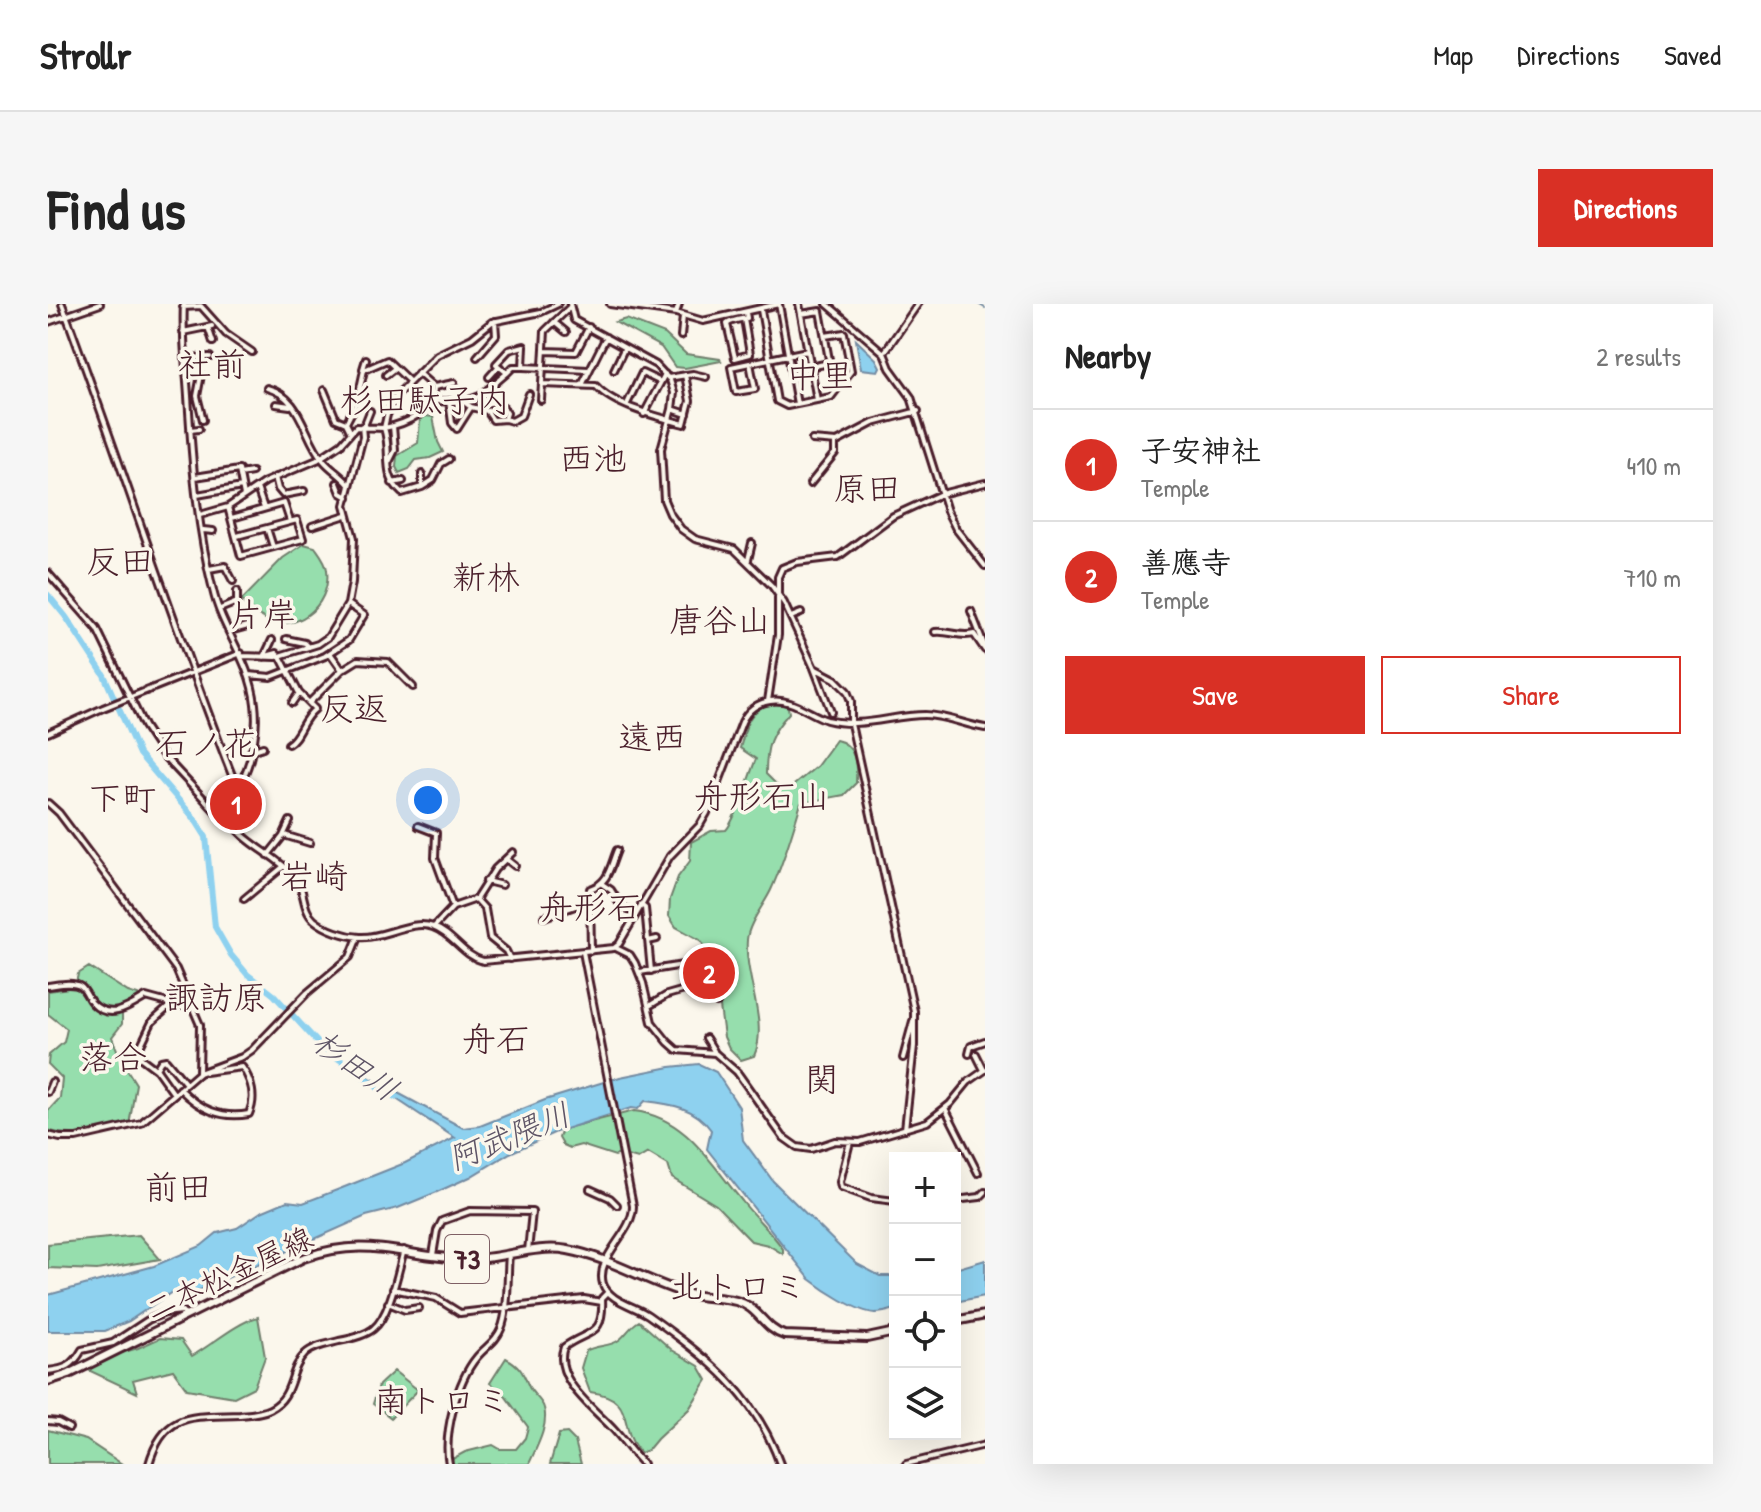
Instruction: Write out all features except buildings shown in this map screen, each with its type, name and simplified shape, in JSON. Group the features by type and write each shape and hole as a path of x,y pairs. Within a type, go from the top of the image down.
{"main road":[{"name":"二本松金屋線","path":"48,1381 69,1374 294,1262 321,1252 361,1246 473,1259 566,1249 607,1261 690,1295 745,1304 784,1335 867,1338 889,1333"},
{"path":"961,1320 985,1315"}],"street":[{"path":"62,304 191,673 237,788"},
{"path":"48,322 100,304"},
{"path":"449,459 441,464 433,480 422,487 402,493 392,483 388,474 390,447 384,428 390,409 409,381 437,355 466,341 495,321 541,312 558,304"},
{"path":"610,304 676,313 703,321 744,315 779,304 797,404"},
{"path":"676,313 679,304"},
{"path":"799,304 817,400"},
{"path":"827,304 884,353 886,361 911,397 918,411 941,494 956,529 985,566"},
{"path":"884,353 918,304"},
{"path":"226,829 226,806 237,788 251,751 256,716 249,675 220,610 209,569 190,430 183,305 202,305 226,334 252,352"},
{"path":"541,400 545,331 570,305"},
{"path":"570,305 573,319 656,365 666,376 674,393 661,449 661,468 664,500 670,514 688,534 700,541 727,546 748,560 778,593 831,712"},
{"path":"761,310 777,401 787,406 831,397 851,371 844,333 825,336"},
{"path":"801,314 820,311 835,392"},
{"path":"744,315 750,354 735,358 727,324 744,315"},
{"path":"681,336 683,316"},
{"path":"477,357 496,335 495,321"},
{"path":"554,322 566,332"},
{"path":"183,332 210,326 213,342"},
{"path":"544,351 576,352 589,327"},
{"path":"582,385 606,337"},
{"path":"507,373 496,364 509,350 524,346 523,367"},
{"path":"614,370 624,349"},
{"path":"750,363 755,389 736,392 731,367 769,358 807,351"},
{"path":"185,358 210,357"},
{"path":"656,365 662,357"},
{"path":"346,423 357,402 366,359"},
{"path":"362,371 387,360 409,381"},
{"path":"810,367 829,363"},
{"path":"489,377 499,366"},
{"path":"433,401 464,402 480,396 513,367 589,370"},
{"path":"386,375 395,368"},
{"path":"186,373 201,375 197,396 203,420"},
{"path":"418,373 434,387"},
{"path":"627,404 642,373 661,382"},
{"path":"644,414 666,376 693,374 706,377"},
{"path":"542,384 596,386 601,392 644,414 684,424 690,393 685,375"},
{"path":"434,387 454,383"},
{"path":"200,515 228,507 275,477 321,457 341,444 350,431 363,426 393,426 422,412 433,401 434,387"},
{"path":"267,388 277,391 292,406 303,419 306,433 321,457 351,487"},
{"path":"324,390 336,419 346,423 350,431"},
{"path":"487,411 491,419 512,421 521,416 529,394"},
{"path":"449,401 452,423 457,429 471,407"},
{"path":"464,402 487,411 503,407 507,413 505,419"},
{"path":"276,404 292,406"},
{"path":"672,409 687,414"},
{"path":"48,733 129,697 241,654 278,655 324,641 348,604 354,538 345,505 363,437 363,426 370,411"},
{"path":"812,440 835,442 873,423 918,411"},
{"path":"372,426 375,420"},
{"path":"393,426 400,430"},
{"path":"389,462 395,450 393,426"},
{"path":"190,430 199,429"},
{"path":"339,433 341,444"},
{"path":"395,438 402,440"},
{"path":"810,484 835,453 835,442"},
{"path":"195,477 239,470 244,496"},
{"path":"240,474 252,472"},
{"path":"422,474 422,487"},
{"path":"275,477 279,493 283,495 304,491"},
{"path":"392,483 403,481"},
{"path":"337,483 341,493 348,497"},
{"path":"768,701 778,635 779,573 785,566 838,557 893,516 941,494 985,483"},
{"path":"197,495 242,487"},
{"path":"257,487 264,508"},
{"path":"232,518 284,503 291,522"},
{"path":"228,507 241,556 303,539 297,520 237,536"},
{"path":"312,526 346,515"},
{"path":"870,522 875,529"},
{"path":"267,528 273,547"},
{"path":"203,530 213,531"},
{"path":"748,560 752,543"},
{"path":"209,569 225,566 233,581"},
{"path":"48,573 97,629 144,726 163,755 247,839 284,866 299,882 307,910 314,920 330,929 358,937 377,936 417,926 434,927 476,959 490,961 614,948 630,955 640,972 653,1024 675,1048 715,1053"},
{"path":"220,610 237,602 237,591"},
{"path":"249,675 271,677 331,652 349,640 364,615 348,604"},
{"path":"971,611 985,648"},
{"path":"791,617 801,613"},
{"path":"230,631 248,626"},
{"path":"935,632 961,637 974,634 985,648"},
{"path":"286,639 305,643 309,647"},
{"path":"264,657 272,640"},
{"path":"324,641 342,670"},
{"path":"278,655 299,693 315,709 304,718 293,742 288,744"},
{"path":"309,703 342,670 358,660 388,662 413,687"},
{"path":"814,668 835,679 850,696 851,724 912,998 915,1034 905,1129"},
{"path":"292,703 299,693"},
{"path":"614,948 670,856 700,825 707,813 745,715 751,709 768,701 783,701 817,716 851,724 928,715 985,728"},
{"path":"251,751 263,747"},
{"path":"48,803 59,813 176,969 200,1025 201,1072"},
{"path":"268,855 290,821"},
{"path":"418,826 436,833 435,858 453,907"},
{"path":"283,836 310,843"},
{"path":"591,951 590,889 602,884 610,874 617,850"},
{"path":"434,927 453,907 476,899 486,881 513,852"},
{"path":"506,859 515,866"},
{"path":"244,899 284,866"},
{"path":"486,881 502,885"},
{"path":"602,884 611,890 621,906 636,914"},
{"path":"476,899 486,911 488,936 506,951 510,959"},
{"path":"641,905 645,908 654,972"},
{"path":"544,917 575,906"},
{"path":"48,1135 76,1138 128,1128 144,1121 201,1072 242,1057 301,999 350,957 358,937"},
{"path":"648,941 657,939"},
{"path":"583,952 633,1214 607,1261 602,1277 608,1292 654,1319 739,1390 765,1427 780,1464"},
{"path":"640,972 689,964 695,986"},
{"path":"48,986 82,987 93,1004 109,1011 130,1009 146,997 172,1004 192,1005"},
{"path":"649,1006 667,995 695,986 704,986 717,1003"},
{"path":"172,1004 152,1022 139,1049 141,1058 156,1069 174,1094"},
{"path":"903,1058 915,1018"},
{"path":"706,1038 715,1053 737,1072 783,1137 797,1147 811,1149 835,1141 860,1142 927,1122 984,1070 976,1054"},
{"path":"969,1054 971,1046 985,1041"},
{"path":"156,1069 161,1061 166,1060 186,1084"},
{"path":"180,1089 206,1110 227,1116 249,1114 253,1097 251,1084 242,1067 201,1072"},
{"path":"48,1092 52,1082"},
{"path":"945,1108 978,1173"},
{"path":"850,1142 841,1187 871,1198 889,1200"},
{"path":"590,1189 610,1198 617,1205"},
{"path":"961,1199 980,1197 985,1192"},
{"path":"433,1255 442,1221 470,1211 532,1212 528,1251"},
{"path":"149,1464 158,1439 175,1422 196,1417 255,1414 273,1407 289,1391 300,1360 308,1352 371,1331 381,1321 404,1250"},
{"path":"449,1464 446,1442 463,1380 478,1356 495,1340 503,1324 509,1254"},
{"path":"393,1289 436,1298 460,1313 584,1299 602,1302"},
{"path":"608,1292 595,1329 564,1347 563,1360 574,1390 643,1464"},
{"path":"388,1303 405,1310 419,1308"},
{"path":"48,1371 69,1367 77,1361 82,1350 113,1343 157,1316 182,1311 185,1315"},
{"path":"48,1421 69,1428"},
{"path":"906,1464 985,1445"}],"green space":[{"path":"626,319 665,334 686,354 721,361 675,367 661,347 615,322"},
{"path":"426,416 433,417 443,452 416,460 409,469 399,473 397,456 418,443 420,420"},
{"path":"304,544 315,547 326,567 327,583 317,606 297,621 273,622 260,616 242,600 283,558"},
{"path":"766,704 784,705 789,713 773,734 767,756 766,774 778,786 789,789 817,766 836,740 843,742 851,751 856,783 844,795 801,803 776,879 748,934 747,954 759,1029 754,1056 741,1060 729,1048 724,1037 717,984 705,947 700,940 676,927 669,916 670,899 678,877 690,861 691,842 711,831 726,830 734,817 756,759 740,748 750,718"},
{"path":"89,967 140,998 122,1008 122,1024 112,1037 121,1060 136,1084 129,1125 88,1133 58,1133 48,1130 48,1111 60,1098 62,1078 48,1064 49,1055 64,1042 67,1029 48,1014 48,991 75,987 78,974"},
{"path":"634,1111 668,1122 696,1144 778,1242 783,1254 768,1245 751,1241 716,1205 672,1178 668,1165 648,1153 638,1159 620,1154 615,1156 581,1145 570,1148 563,1145 559,1138 562,1129"},
{"path":"139,1235 160,1259 97,1270 48,1268 48,1244"},
{"path":"258,1317 265,1357 254,1387 234,1397 187,1389 173,1370 133,1380 137,1393 86,1369 94,1361 160,1338 181,1340 192,1356"},
{"path":"639,1321 672,1350 699,1366 707,1380 689,1409 648,1450 641,1453 629,1434 621,1408 605,1395 590,1392 581,1368 586,1351 615,1342"},
{"path":"506,1358 521,1370 544,1408 543,1429 529,1464 453,1464 452,1459 465,1452 493,1445 500,1449 516,1449 525,1438 528,1427 503,1393 490,1383"},
{"path":"394,1371 418,1390 391,1418 373,1404 379,1385"},
{"path":"48,1430 86,1440 122,1464 48,1464"},
{"path":"567,1433 575,1441 581,1464 550,1464 559,1434"}],"water":[{"path":"856,340 876,359 880,367 878,371 861,369"},
{"name":"阿武隈川","path":"342,1063 463,1128 480,1126 545,1100 620,1077 699,1064 716,1072 739,1107 743,1140 773,1181 857,1264 880,1276 889,1276 889,1310 875,1313 859,1309 810,1279 707,1149 711,1130 705,1122 682,1108 645,1101 638,1109 631,1108 556,1132 437,1192 398,1208 366,1216 189,1295 172,1292 129,1321 105,1331 48,1331 48,1295 154,1266 201,1246 217,1233 237,1228 261,1212 287,1201 303,1203 405,1163 455,1138"},
{"path":"985,1260 985,1296 961,1301 961,1267"}],"waterway":[{"path":"978,304 985,308"},
{"name":"杉田川","path":"48,595 104,675 139,754 194,818 206,837 215,927 231,955 247,974 274,995 320,1045 395,1097"}],"place":[{"name":"子安神社","path":"236,804"},
{"name":"善應寺","path":"709,973"}],"district":[{"name":"社前","path":"212,364"},
{"name":"中里","path":"820,375"},
{"name":"杉田駄子内","path":"425,400"},
{"name":"西池","path":"593,458"},
{"name":"原田","path":"867,488"},
{"name":"反田","path":"120,561"},
{"name":"新林","path":"486,577"},
{"name":"片岸","path":"263,614"},
{"name":"唐谷山","path":"720,620"},
{"name":"反返","path":"354,708"},
{"name":"遠西","path":"652,737"},
{"name":"石ノ花","path":"206,743"},
{"name":"舟形石山","path":"762,796"},
{"name":"下町","path":"122,798"},
{"name":"岩崎","path":"314,876"},
{"name":"舟形石","path":"590,907"},
{"name":"諏訪原","path":"216,997"},
{"name":"舟石","path":"496,1039"},
{"name":"落合","path":"113,1057"},
{"name":"関","path":"822,1079"},
{"name":"前田","path":"178,1187"},
{"name":"北トロミ","path":"738,1286"},
{"name":"南トロミ","path":"442,1400"}]}
